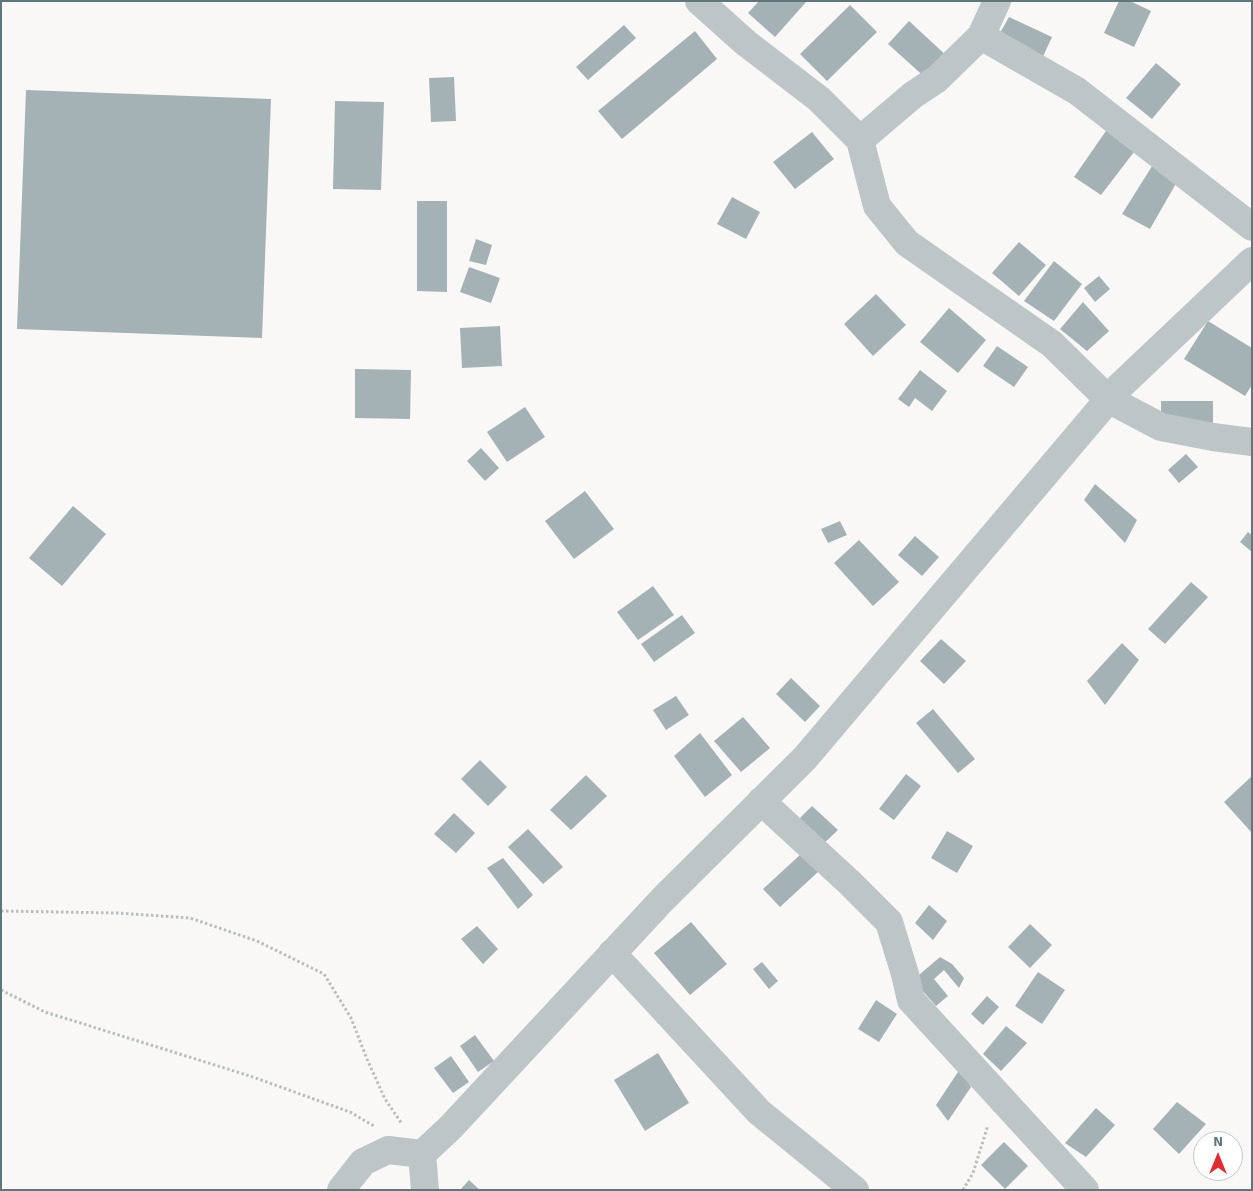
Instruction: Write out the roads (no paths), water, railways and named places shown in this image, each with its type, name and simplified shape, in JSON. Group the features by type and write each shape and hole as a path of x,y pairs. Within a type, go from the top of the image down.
{"street":[{"path":"699,1 746,43 819,98 860,140 877,206 907,243 1052,344 1108,399 1161,428 1252,442"},
{"path":"860,140 913,96 937,79 981,36 997,1"},
{"path":"981,36 1077,91 1252,227"},
{"path":"341,1190 363,1162 388,1150 422,1154 450,1128 663,898 804,758 1118,387 1252,261"},
{"path":"761,801 850,883 889,922 911,1000 1085,1190"},
{"path":"612,953 759,1112 856,1190"},
{"path":"422,1154 425,1190"}]}
